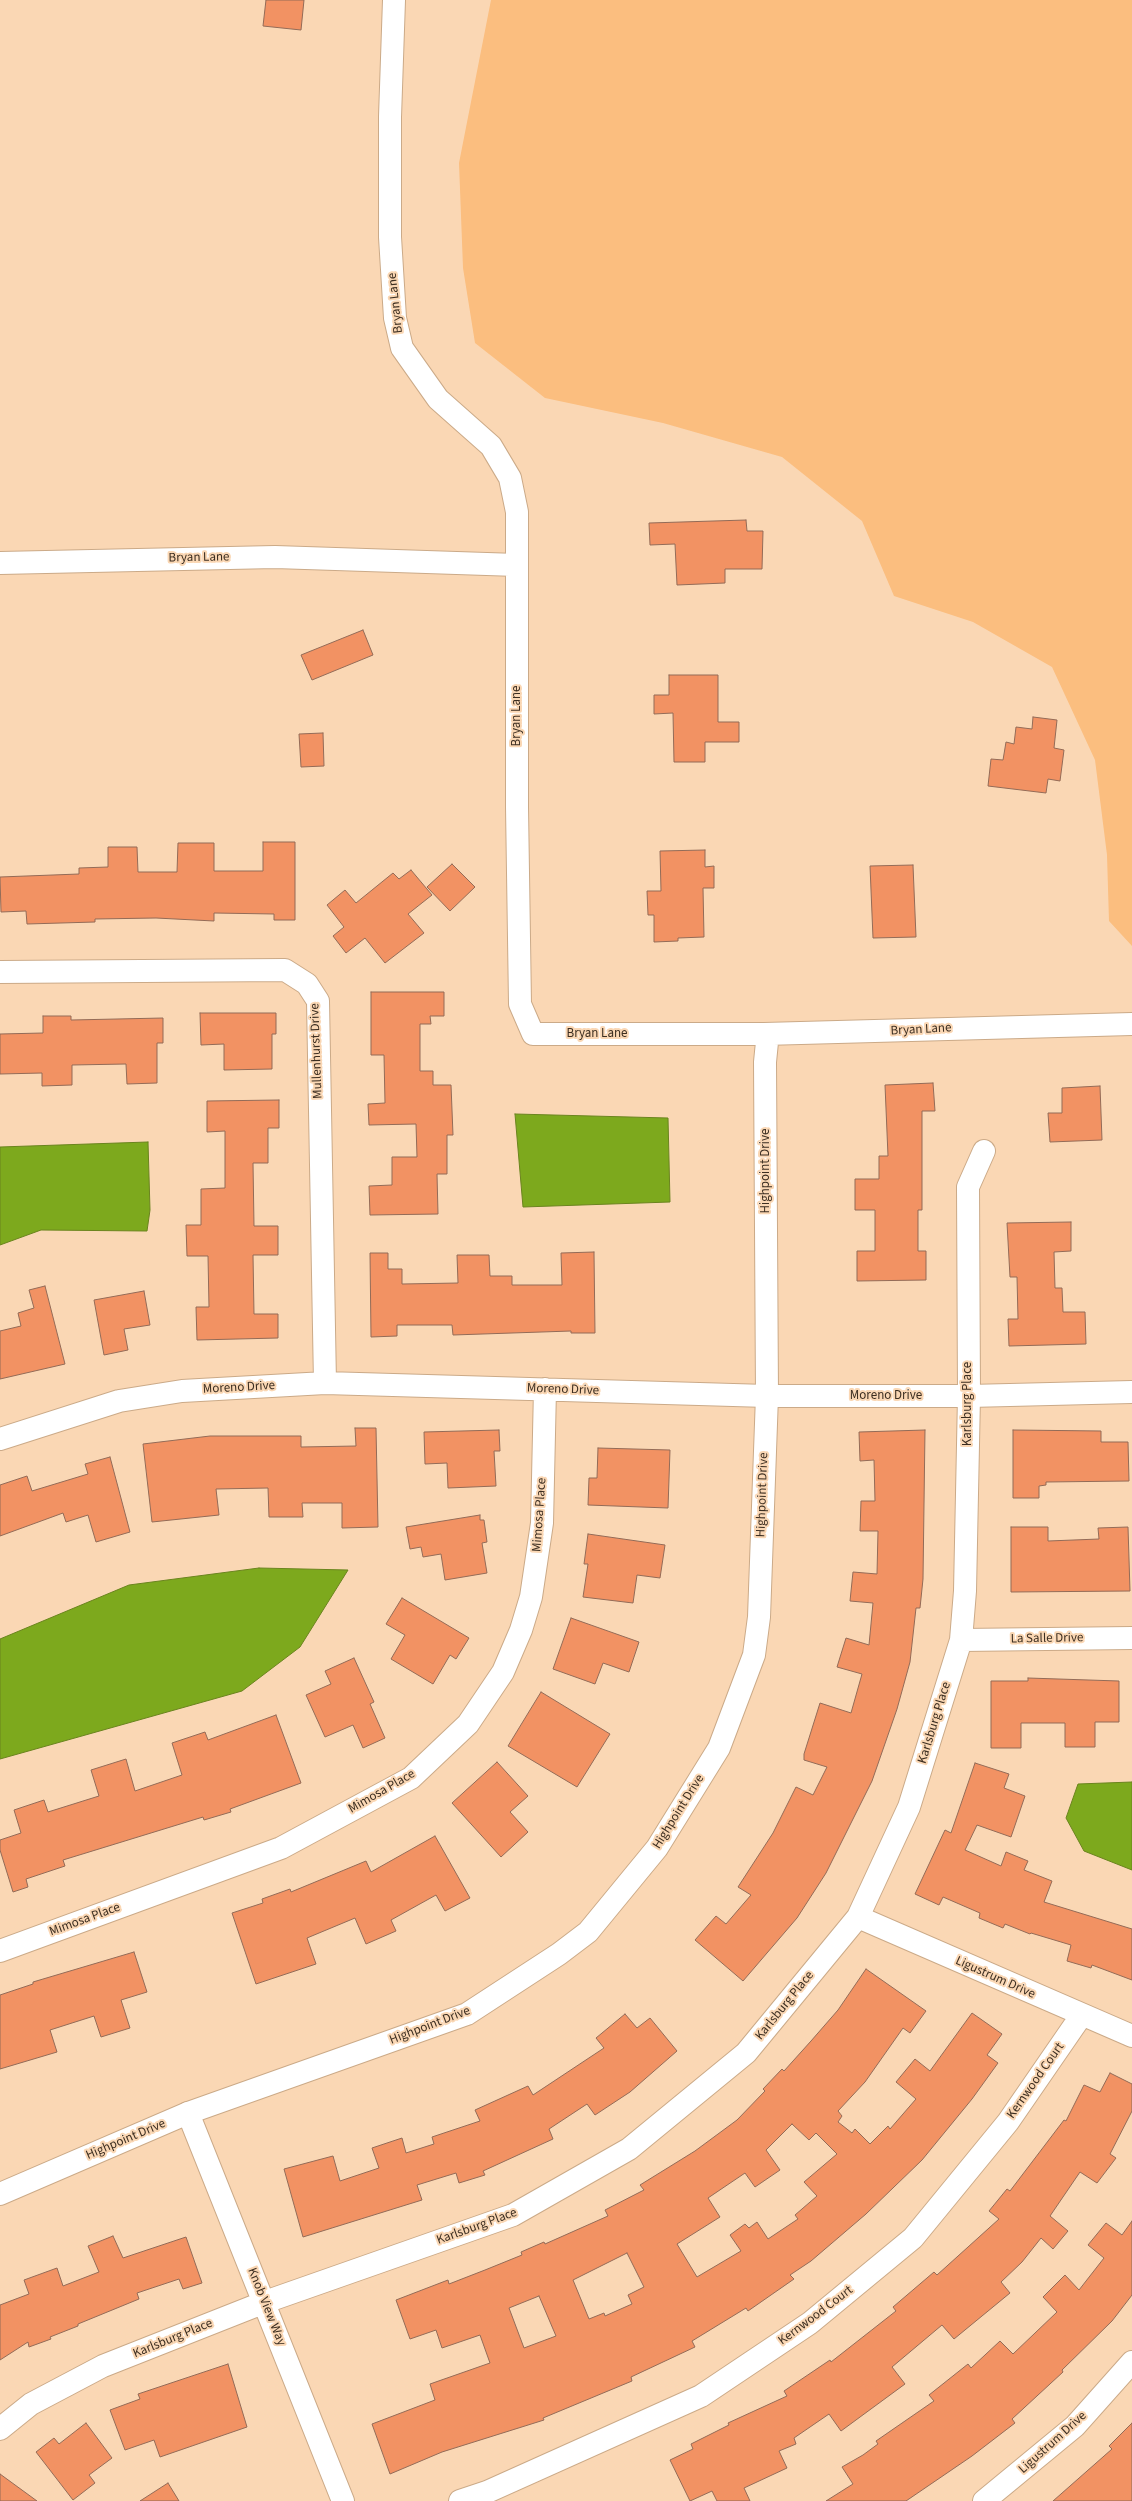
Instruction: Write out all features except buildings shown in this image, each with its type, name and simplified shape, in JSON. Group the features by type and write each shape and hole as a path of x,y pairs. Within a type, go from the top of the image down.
{"street":[{"name":"Bryan Lane","path":"394,0 390,117 390,236 395,318 402,348 438,399 491,446 510,478 517,512 516,807 520,1004 533,1034 764,1034 1132,1024"},
{"name":"Bryan Lane","path":"0,563 275,557 517,565"},
{"name":"Mullenhurst Drive","path":"0,972 285,970 307,984 318,1001 325,1383"},
{"name":"Highpoint Drive","path":"0,2194 188,2113 467,2014 559,1954 588,1932 657,1848 719,1748 754,1655 759,1617 767,1396 765,1062 767,1042 764,1034"},
{"name":"Karlsburg Place","path":"0,2429 30,2404 103,2366 265,2302 513,2215 629,2149 746,2053 858,1917 909,1807 961,1640 965,1591 969,1396 968,1187 984,1151"},
{"name":"Moreno Drive","path":"0,1439 119,1401 182,1391 325,1383 767,1396 969,1396 1132,1392"},
{"name":"Mimosa Place","path":"0,1951 282,1848 411,1778 468,1724 503,1672 521,1630 531,1597 542,1523 545,1389"},
{"name":"La Salle Drive","path":"961,1640 1132,1638"},
{"name":"Ligustrum Drive","path":"858,1917 1081,2016 1132,2036"},
{"name":"Kernwood Court","path":"460,2501 488,2497 701,2396 810,2323 913,2238 1008,2122 1081,2016"},
{"name":"Knob View Way","path":"188,2113 265,2302 343,2501"},
{"name":"Ligustrum Drive","path":"984,2501 1076,2426 1132,2362"}],"shaded area":[{"path":"491,0 1132,0 1132,946 1109,921 1107,855 1095,760 1052,667 973,622 894,596 862,521 782,457 663,423 545,398 475,343 463,268 459,163"},
{"path":"515,1114 668,1118 670,1202 523,1207"},
{"path":"148,1142 150,1210 147,1231 41,1230 0,1245 0,1147"},
{"path":"259,1568 348,1570 300,1647 242,1691 0,1759 0,1639 129,1585"},
{"path":"1132,1782 1132,1870 1084,1851 1066,1818 1078,1784"}]}
